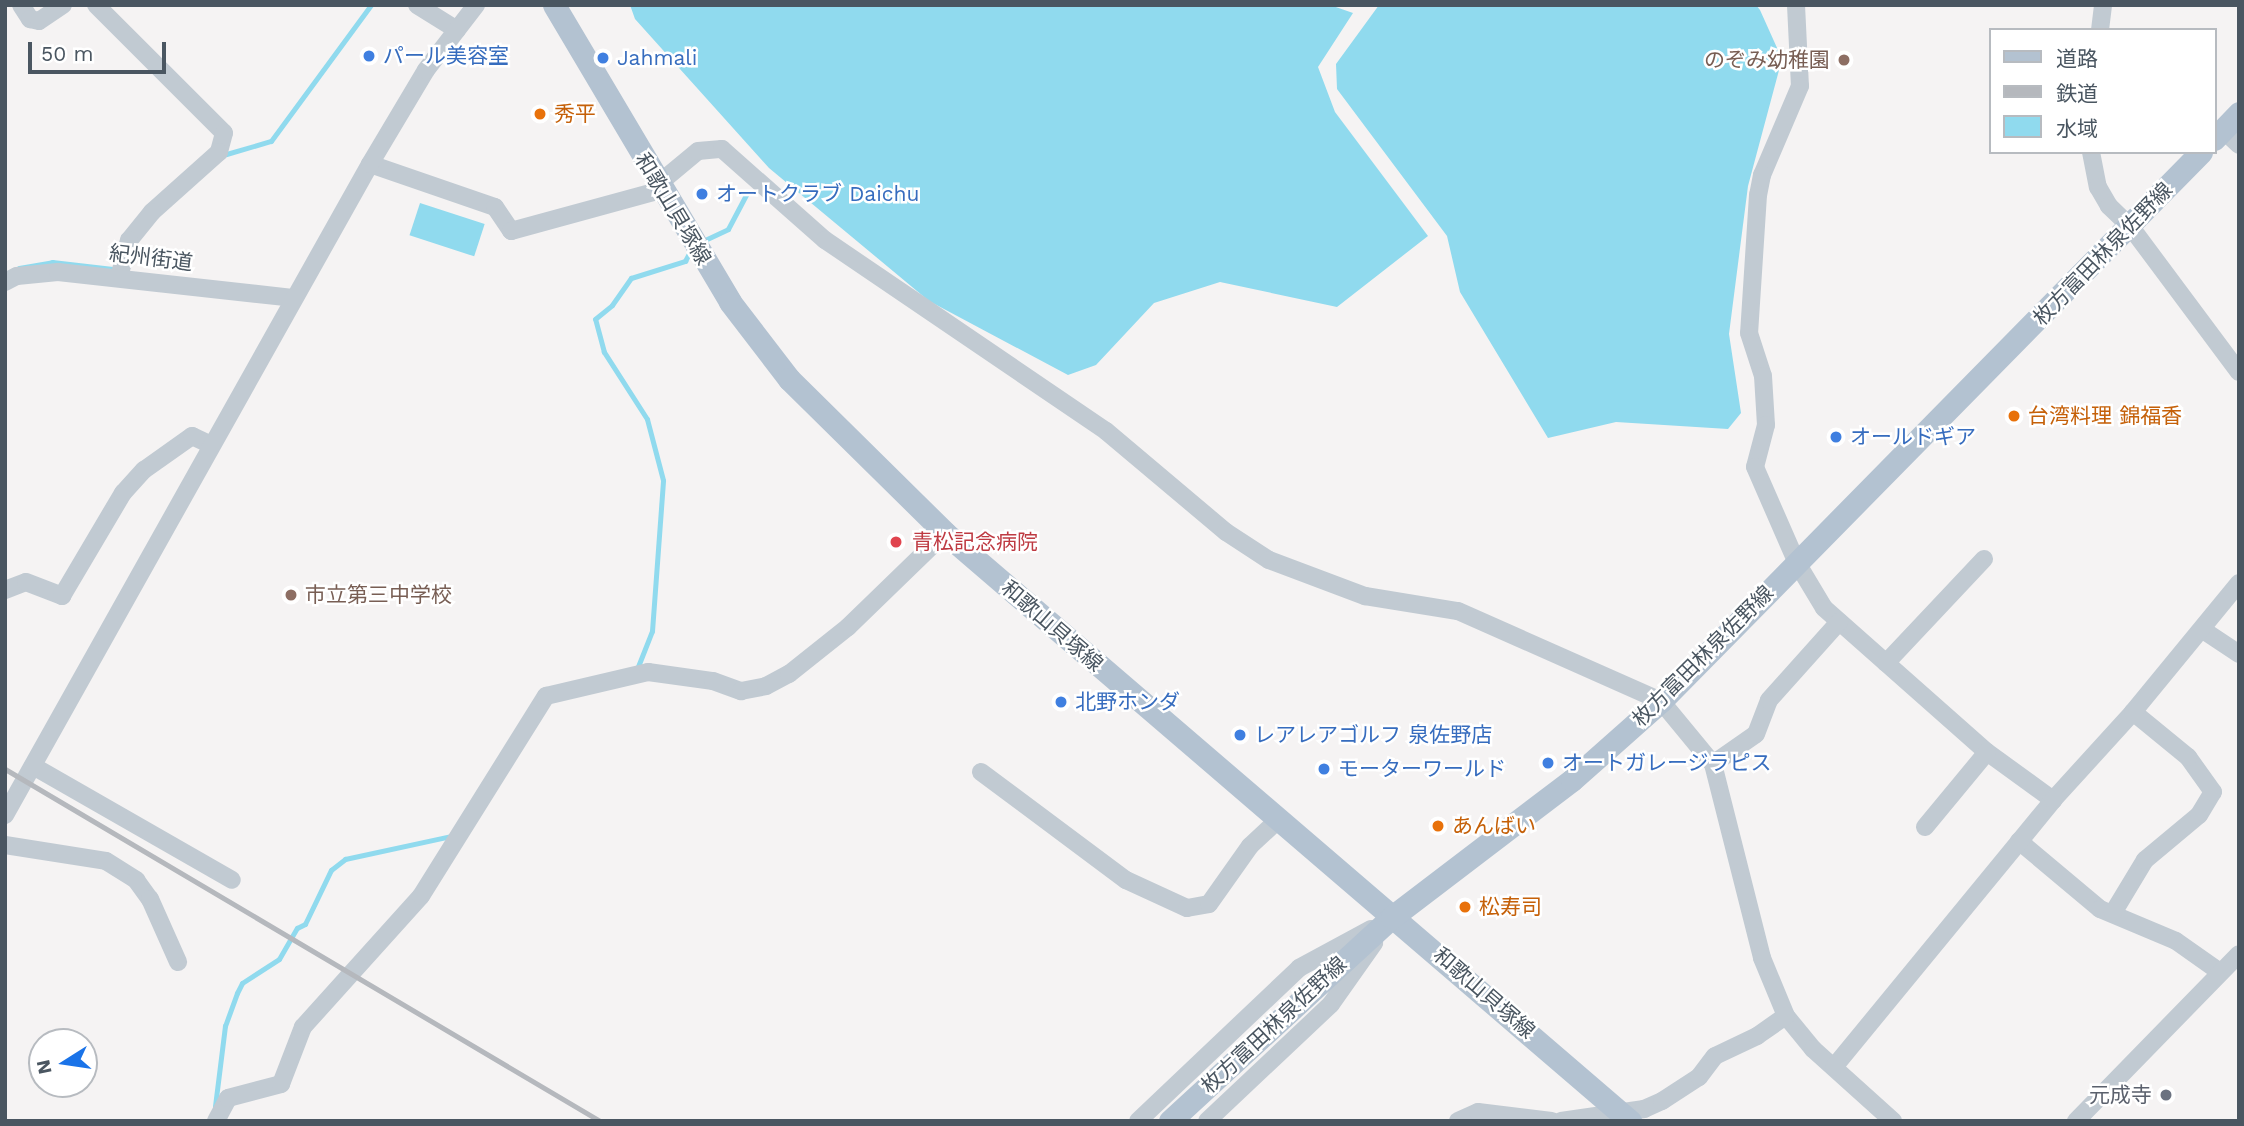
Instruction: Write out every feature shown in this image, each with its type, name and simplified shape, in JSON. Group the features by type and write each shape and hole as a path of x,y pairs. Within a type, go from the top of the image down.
{"main road":[{"name":"和歌山貝塚線","path":"554,5 659,188 730,302 789,379 945,533 1626,1116"},
{"name":"枚方富田林泉佐野線","path":"1170,1121 1392,917 1572,780 1661,701 2199,154"}],"street":[{"path":"21,5 30,19 39,21 63,5"},
{"path":"96,5 224,133 219,152 152,212 129,240 119,277"},
{"path":"417,5 457,30"},
{"path":"5,815 370,164 426,70 476,5"},
{"path":"1796,5 1800,86 1762,175 1758,195 1749,333 1763,376 1766,425 1755,467 1797,563 1824,608 1987,752 2053,800"},
{"path":"2100,28 2103,5"},
{"path":"370,164 495,207 511,231 659,188 698,151 722,149 825,240 1106,431 1226,532 1269,560 1365,596 1458,611 1661,701 1713,764 1762,958 1786,1016 1813,1049 1893,1121"},
{"path":"2091,154 2098,187 2109,206 2130,226 2239,372"},
{"name":"紀州街道","path":"5,282 17,276 58,272 293,298"},
{"path":"5,590 26,582 62,596 123,493 144,470 192,436 211,445"},
{"path":"216,1121 228,1098 281,1084 303,1027 421,896 546,696 648,672 713,681 741,691 765,686 789,674 848,627 945,533"},
{"path":"1886,663 1984,559"},
{"path":"1834,1067 2053,800 2133,712 2239,583"},
{"path":"1713,764 1756,734 1769,700 1839,622"},
{"path":"2203,630 2239,654"},
{"path":"2113,913 2145,860 2199,815 2213,792 2188,757 2133,712"},
{"path":"1925,827 1987,752"},
{"path":"33,766 232,880"},
{"path":"981,772 1126,880 1187,908 1209,904 1250,846 1278,820"},
{"path":"2019,841 2100,909 2176,941 2220,972"},
{"path":"5,845 106,861 136,880 150,899 178,962"},
{"path":"1138,1121 1299,968 1392,917"},
{"path":"1207,1121 1331,1004 1392,917"},
{"path":"2076,1121 2239,954"},
{"path":"1561,1121 1626,1116 1662,1101 1699,1077 1715,1056 1757,1036 1786,1016"},
{"path":"1458,1121 1478,1112 1550,1121"}],"water":[{"path":"630,5 1330,5 1353,13 1318,67 1335,112 1428,236 1337,307 1220,282 1154,303 1096,365 1068,375 929,301 769,168 635,19"},
{"path":"1379,5 1756,5 1782,59 1748,186 1729,334 1741,413 1728,429 1616,422 1548,438 1460,292 1447,236 1337,89 1336,64"},
{"path":"420,203 485,224 474,256 409,235"}],"waterway":[{"path":"223,155 271,141 371,5"},
{"path":"707,239 728,229 747,193"},
{"path":"637,669 652,631 663,480 647,419 604,352 595,319 612,305 631,278 685,261 688,255"},
{"path":"19,268 52,262 113,269"},
{"path":"215,1106 225,1026 237,993 242,983 279,959 297,928 305,924 331,870 345,859 451,836"}],"railway":[{"path":"5,769 600,1121"}],"place":[{"name":"パール美容室","path":"369,56"},
{"name":"Jahmali","path":"603,58"},
{"name":"のぞみ幼稚園","path":"1844,60"},
{"name":"秀平","path":"540,114"},
{"name":"オートクラブ Daichu","path":"702,194"},
{"name":"台湾料理 錦福香","path":"2014,416"},
{"name":"オールドギア","path":"1836,437"},
{"name":"青松記念病院","path":"896,542"},
{"name":"市立第三中学校","path":"291,595"},
{"name":"北野ホンダ","path":"1061,702"},
{"name":"レアレアゴルフ 泉佐野店","path":"1240,735"},
{"name":"オートガレージラピス","path":"1548,763"},
{"name":"モーターワールド","path":"1324,769"},
{"name":"あんばい","path":"1438,826"},
{"name":"松寿司","path":"1465,907"},
{"name":"元成寺","path":"2166,1095"}]}
